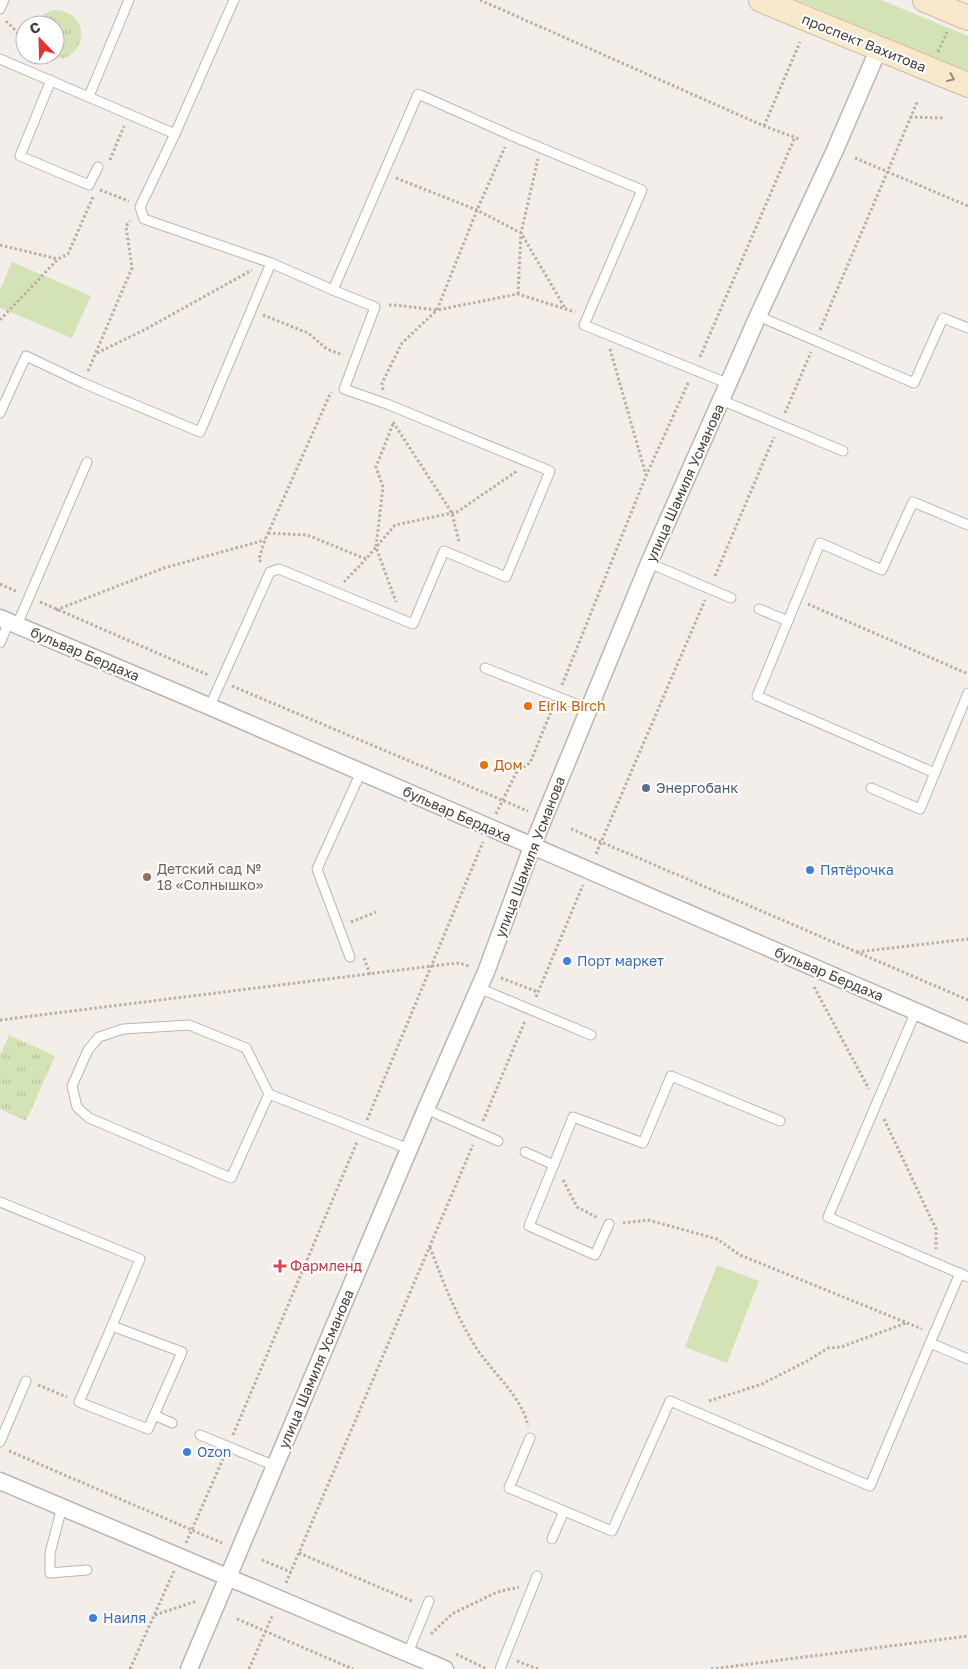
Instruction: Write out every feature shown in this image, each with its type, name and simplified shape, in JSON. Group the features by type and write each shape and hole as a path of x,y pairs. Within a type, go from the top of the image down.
{"main road":[{"name":"проспект Вахитова","path":"761,0 968,85"},
{"path":"924,0 958,23"}],"street":[{"name":"улица Шамиля Усманова","path":"189,1669 486,972 532,847 649,563 879,48"},
{"name":"бульвар Бердаха","path":"9,622 968,1034"},
{"path":"0,1481 229,1576 445,1669"}],"lane":[{"path":"0,9 4,0"},
{"path":"89,96 130,0"},
{"path":"209,708 270,572 279,569 413,624 444,551 506,577 550,471 387,404 344,389 375,306 269,262 144,219 140,208 234,0"},
{"path":"0,59 175,134"},
{"path":"51,80 20,156 89,185 98,167"},
{"path":"333,290 418,94 642,190 584,325 729,384"},
{"path":"0,413 26,356 83,384 200,432 269,262"},
{"path":"758,316 914,383 944,318 968,328"},
{"path":"721,400 842,451"},
{"path":"0,643 9,622 29,596 87,462"},
{"path":"935,773 756,696 820,543 882,570 913,502 968,525"},
{"path":"649,563 732,598"},
{"path":"759,610 788,621"},
{"path":"485,668 589,710"},
{"path":"871,788 920,810 968,693"},
{"path":"350,957 316,870 361,772"},
{"path":"479,988 590,1036"},
{"path":"530,1438 509,1488 612,1531 670,1401 870,1486 932,1339 964,1275 828,1217 916,1011"},
{"path":"269,1094 231,1178 89,1118 78,1107 72,1086 88,1050 99,1037 123,1029 189,1025 246,1048 269,1094 409,1149"},
{"path":"609,1224 595,1255 530,1226 573,1117 643,1143 671,1076 780,1121"},
{"path":"426,1109 498,1141"},
{"path":"525,1152 554,1164"},
{"path":"0,1202 140,1259 79,1402 148,1429 182,1352 112,1326"},
{"path":"932,1339 968,1359"},
{"path":"0,1442 26,1381"},
{"path":"154,1415 172,1423"},
{"path":"200,1435 275,1466"},
{"path":"62,1507 50,1553 50,1573 87,1570"},
{"path":"552,1539 564,1511"},
{"path":"500,1669 535,1580"},
{"path":"408,1653 428,1604"}],"path":[{"path":"480,0 764,126 799,139"},
{"path":"935,59 958,23"},
{"path":"764,126 800,42"},
{"path":"910,117 946,118"},
{"path":"463,559 452,513 393,423 382,383 402,343 436,310 510,135"},
{"path":"130,1669 228,1446 489,828 516,771 530,763 646,476 795,137"},
{"path":"518,294 521,233 540,146"},
{"path":"855,158 968,206"},
{"path":"384,173 477,210 521,233 565,308"},
{"path":"106,192 126,199"},
{"path":"83,384 132,268 126,226 140,208"},
{"path":"0,245 58,259 0,320"},
{"path":"96,354 269,262"},
{"path":"375,306 395,305 436,310 518,294 581,313 584,325"},
{"path":"250,310 308,333 327,349 356,360"},
{"path":"606,334 646,476"},
{"path":"270,572 259,559 265,540 330,392 344,389"},
{"path":"393,423 376,467 383,487 376,547 403,620"},
{"path":"334,592 395,526 457,512 530,463"},
{"path":"268,533 307,534 366,559"},
{"path":"56,610 164,568 265,540"},
{"path":"0,584 56,610 534,813"},
{"path":"797,599 968,674"},
{"path":"571,829 968,1000"},
{"path":"339,927 376,912"},
{"path":"856,952 968,939"},
{"path":"0,1020 459,963 538,992"},
{"path":"554,1164 577,1207 609,1224 648,1220 716,1239 740,1255 906,1323 932,1339"},
{"path":"429,1246 451,1302 476,1347 526,1417 530,1438"},
{"path":"687,1409 762,1384 828,1348 841,1347 906,1323"},
{"path":"26,1381 79,1402"},
{"path":"0,1448 222,1542"},
{"path":"299,1553 428,1604"},
{"path":"262,1560 291,1572"},
{"path":"425,1640 452,1614 497,1592 535,1580"},
{"path":"155,1615 197,1601"},
{"path":"237,1619 353,1669"},
{"path":"711,1669 968,1636"},
{"path":"506,1657 538,1669"}],"green space":[{"path":"797,0 881,0 968,36 968,73"},
{"path":"56,10 69,14 78,21 81,31 80,41 76,50 68,56 65,57 65,15 43,15"},
{"path":"12,262 91,296 72,338 0,308 0,290"},
{"path":"9,1035 55,1056 26,1121 0,1109 0,1055"},
{"path":"717,1265 759,1281 727,1363 685,1347"}],"place":[{"name":"Eirik Birch","path":"528,706"},
{"name":"Дом","path":"484,765"},
{"name":"Энергобанк","path":"646,788"},
{"name":"Пятёрочка","path":"810,870"},
{"name":"Детский сад № 18 «Солнышко»","path":"147,877"},
{"name":"Порт маркет","path":"567,961"},
{"name":"Фармленд","path":"280,1266"},
{"name":"Ozon","path":"187,1452"},
{"name":"Наиля","path":"93,1618"}]}
